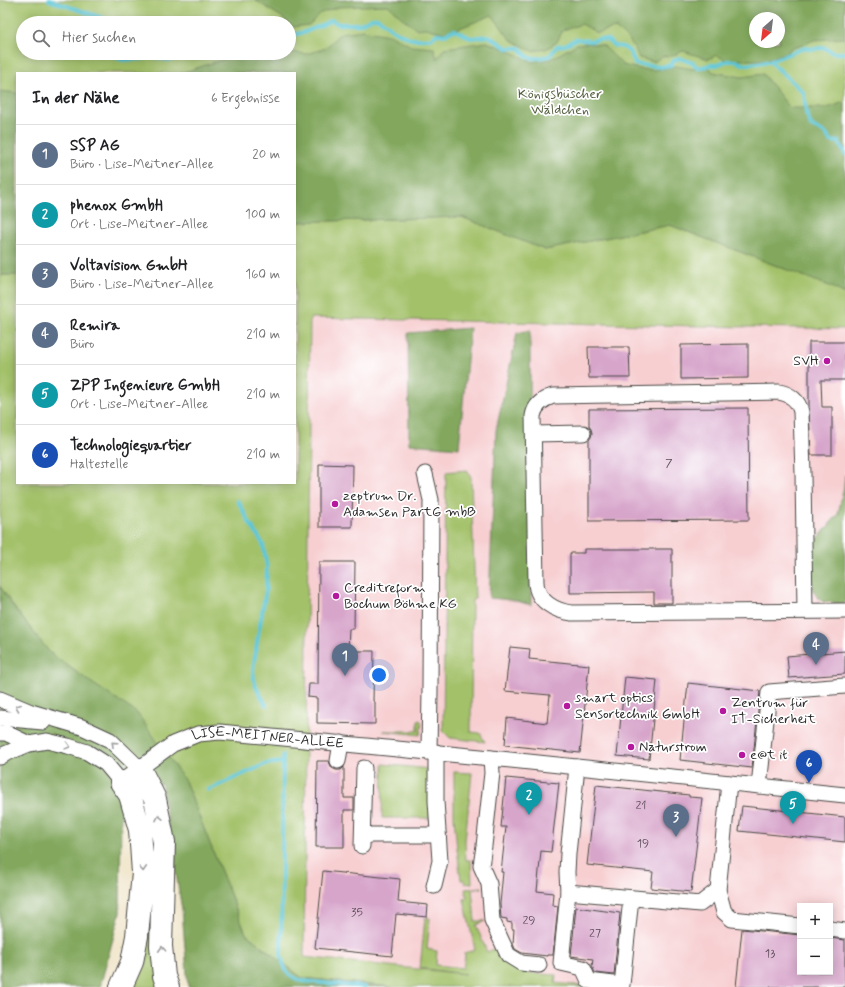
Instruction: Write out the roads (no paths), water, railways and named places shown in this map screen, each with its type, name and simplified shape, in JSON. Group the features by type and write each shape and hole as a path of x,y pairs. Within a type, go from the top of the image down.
{"highway":[{"path":"140,769 155,799 164,842 161,946 164,976 168,987"},
{"path":"121,782 130,795 140,830 143,873 137,936 132,962 121,987"}],"street":[{"path":"805,611 801,412 800,407 793,398 779,392 553,396 540,402 535,409 533,416 536,588 541,598 550,606 572,613 845,611"},
{"path":"534,434 583,433"},
{"path":"425,474 431,500 430,676 432,752 440,861 434,886"},
{"path":"759,786 769,692 845,686"},
{"path":"0,700 31,712 82,727 110,740 140,769"},
{"path":"0,718 58,723 82,727"},
{"name":"LISE-MEITNER-ALLEE","path":"121,782 173,744 198,734 220,732 432,752 845,795"},
{"path":"0,733 6,733 29,744"},
{"path":"0,757 29,744 47,742 68,746 87,752 106,764 121,782"},
{"path":"338,761 341,743"},
{"path":"491,758 492,773 481,866 489,884 492,920 508,955 521,963 539,965"},
{"path":"577,767 568,854 568,892 561,964 582,968 589,981 622,985 631,898"},
{"path":"364,768 362,840 438,835"},
{"path":"729,783 718,890 724,912 732,919 797,926"},
{"path":"568,892 700,904 718,890"},
{"path":"833,929 845,931"}],"waterway":[{"path":"49,0 97,16"},
{"path":"296,34 305,32 332,20 338,24 360,24 372,18 378,18 393,30 411,39 431,39 437,34 445,35 455,30 471,38 489,36 507,48 520,48 530,58 550,56 557,46 565,45 576,39 591,41 600,39 608,40 615,46 627,49 632,55 635,64 661,67 671,65 673,61 679,58 693,63 698,68 717,65 727,61 736,61 745,65 770,61 805,48 825,48 834,53 845,53"},
{"path":"770,61 804,93 806,113 811,126 825,133 831,141 839,142 845,154"},
{"path":"238,501 263,544 267,567 266,590 253,670 255,685 266,705"},
{"path":"283,756 281,954 283,964 287,972 293,977 302,981 365,987"},
{"path":"208,790 266,764 283,762"}],"place":[{"name":"SVH","path":"827,361"},
{"name":"zeptrum Dr. Adamsen PartG mbB","path":"335,504"},
{"name":"Creditreform Bochum Böhme KG","path":"336,596"},
{"name":"Remira","path":"816,665"},
{"name":"SSP AG","path":"345,676"},
{"name":"smart optics Sensortechnik GmbH","path":"567,706"},
{"name":"Zentrum für IT-Sicherheit","path":"723,711"},
{"name":"Naturstrom","path":"631,747"},
{"name":"e@t it","path":"742,755"},
{"name":"Technologiequartier","path":"809,783"},
{"name":"phenox GmbH","path":"529,815"},
{"name":"ZPP Ingenieure GmbH","path":"793,824"},
{"name":"Voltavision GmbH","path":"676,837"}],"park label":[{"name":"Königsbüscher Wäldchen","path":"560,102"}]}
